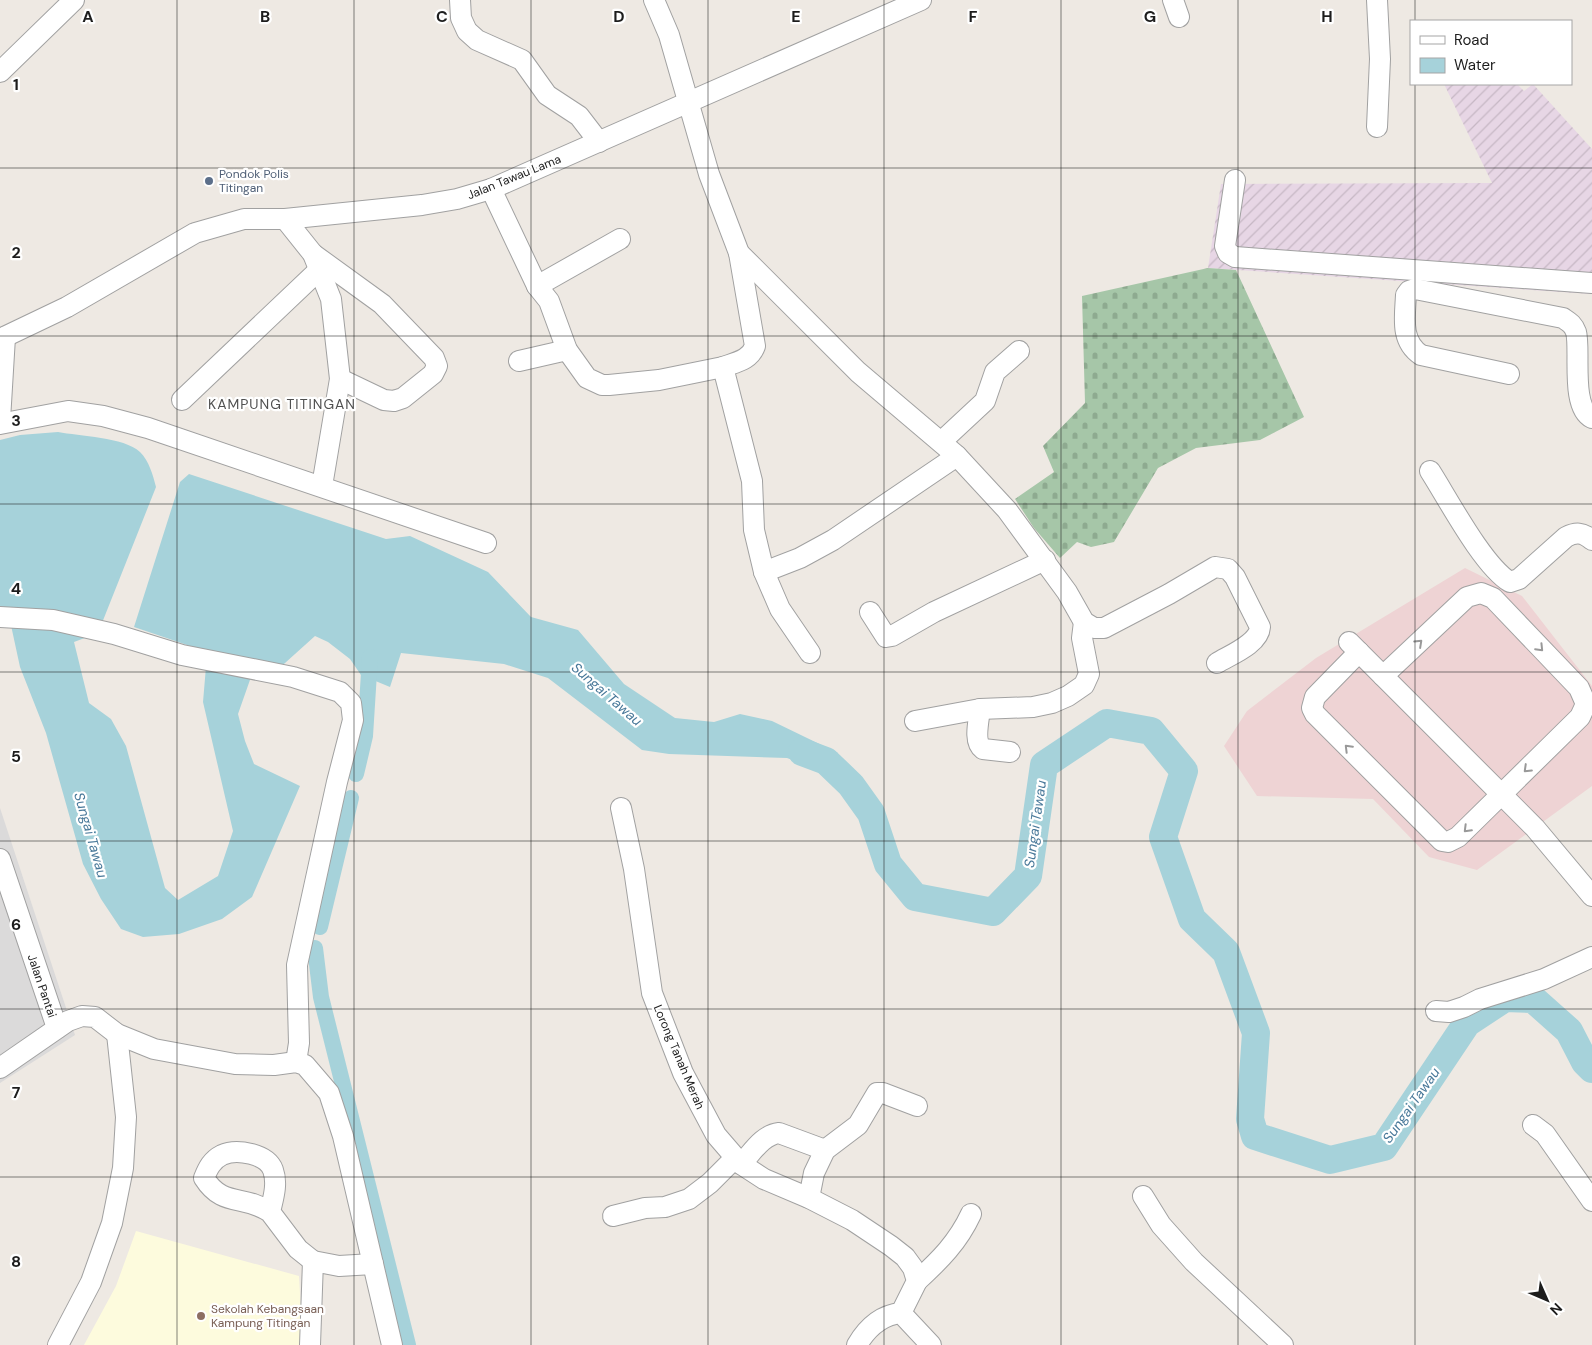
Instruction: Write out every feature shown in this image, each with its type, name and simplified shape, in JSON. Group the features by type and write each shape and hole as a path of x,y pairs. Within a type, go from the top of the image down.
{"street":[{"path":"0,72 74,0"},
{"path":"460,0 461,18 467,31 476,40 522,60 547,95 579,116 599,142"},
{"path":"491,189 537,286 549,301 567,350 587,378 602,385 658,380 723,367 743,360 752,353 755,346 739,253 709,174 669,35 654,0"},
{"name":"Jalan Tawau Lama","path":"3,338 67,307 194,233 244,219 285,219 422,205 458,199 491,189 921,0"},
{"path":"1376,0 1380,51 1377,127"},
{"path":"1235,180 1225,246 1228,253 1235,257 1592,283"},
{"path":"285,219 317,262 331,299 340,379 322,486"},
{"path":"537,286 620,239"},
{"path":"739,253 858,372 942,441 957,456 1007,510 1045,560 1084,622 1094,628 1104,628 1169,594 1215,567 1228,569 1235,577 1260,627 1260,634 1255,640 1217,663"},
{"path":"317,262 382,304 434,358 437,366 432,374 403,398 394,401 384,400 340,379"},
{"path":"182,400 317,262"},
{"path":"1510,374 1421,355 1413,349 1405,329 1406,295 1409,291 1415,289 1470,298 1563,318 1572,323 1576,333 1576,376 1584,410 1592,418"},
{"path":"0,420 3,338"},
{"path":"519,361 567,350"},
{"path":"942,441 985,401 995,372 1019,351"},
{"path":"723,367 752,481 754,530 764,572 780,610 810,652"},
{"path":"0,424 68,410 103,416 148,428 486,543"},
{"path":"764,572 800,558 833,540 957,456"},
{"path":"1430,471 1482,551 1503,578 1510,582 1519,579 1566,537 1575,533 1585,534 1592,540"},
{"path":"870,612 886,637 892,636 934,612 1045,560"},
{"path":"1384,676 1467,597 1481,593 1493,598 1579,688 1584,695 1586,704 1580,717 1502,794 1453,840 1442,841 1318,719 1312,708 1315,696 1354,647 1384,676 1502,794 1535,828 1592,896"},
{"path":"10,617 53,620 228,665 293,678 340,692 351,703 353,720 337,782 297,965 299,1043 296,1062"},
{"path":"915,721 980,709 1052,703 1084,685 1089,674 1082,638 1084,622"},
{"path":"980,709 978,740 980,746 1010,752"},
{"name":"Lorong Tanah Merah","path":"621,808 634,869 652,993 683,1073 716,1135 738,1161 764,1179 809,1198 852,1220 891,1246 905,1257 917,1281"},
{"name":"Jalan Pantai","path":"0,859 57,1028"},
{"path":"1436,1011 1449,1012 1464,1008 1480,999 1544,979 1592,957"},
{"path":"0,1068 68,1021 82,1016 95,1017 117,1034 154,1049 235,1064 274,1065 296,1062 305,1065 330,1093 343,1136 392,1345"},
{"path":"58,1345 91,1282 112,1223 124,1168 126,1118 117,1034"},
{"path":"809,1198 814,1173 825,1150 858,1125 877,1094 883,1093 917,1106"},
{"path":"1533,1125 1544,1134 1592,1201"},
{"path":"613,1216 645,1208 665,1207 689,1199 772,1134 779,1133 825,1150"},
{"path":"1143,1196 1161,1225 1194,1262 1283,1345"},
{"path":"270,1212 298,1248 313,1261 339,1266 373,1264"},
{"path":"901,1313 917,1281 942,1259 962,1234 971,1214"},
{"path":"310,1345 313,1261"},
{"path":"857,1345 875,1324 888,1314 901,1313"},
{"path":"901,1313 931,1345"}],"shaded area":[{"path":"1444,85 1518,85 1524,91 1534,85 1592,149 1592,294 1208,268 1221,184 1492,183"},
{"path":"1465,568 1522,596 1592,686 1592,786 1477,870 1429,857 1373,799 1257,796 1224,746 1247,711 1316,658"},
{"path":"0,808 75,1035 0,1083"},
{"name":"Sekolah Kebangsaan Kampung Titingan","path":"136,1231 299,1276 303,1345 84,1345 116,1286"}],"green space":[{"path":"1208,268 1236,270 1304,417 1260,440 1196,448 1158,468 1114,542 1091,547 1077,542 1060,558 1034,528 1015,499 1054,472 1043,446 1085,403 1082,296"}],"water":[{"path":"58,432 113,440 133,447 146,460 156,487 98,633 74,642 89,703 111,719 126,746 165,888 178,900 218,876 233,831 203,702 207,655 196,648 134,627 180,482 189,474 386,539 410,536 488,572 531,617 578,630 624,684 675,718 714,722 740,714 772,721 838,753 831,781 811,767 787,758 669,754 642,750 548,678 504,664 401,653 390,687 361,675 350,659 328,642 315,636 265,681 251,677 238,714 245,741 254,764 300,786 252,897 222,919 179,934 143,937 121,929 101,899 83,864 46,733 20,667 9,616 0,607 0,440 20,435"}],"waterway":[{"path":"356,774 365,736 370,657"},
{"name":"Sungai Tawau","path":"802,752 826,761 851,785 871,813 888,864 915,897 993,912 1028,876 1044,765 1107,723 1151,731 1184,771 1163,837 1192,919 1226,952 1256,1033 1250,1119 1255,1136 1330,1160 1384,1147 1467,1023 1505,998 1533,999 1569,1031 1585,1062 1592,1069"},
{"path":"320,927 351,798"},
{"path":"315,948 321,997 408,1345"}],"place":[{"name":"Pondok Polis Titingan","path":"209,181"},
{"name":"Sekolah Kebangsaan Kampung Titingan","path":"201,1316"}],"district":[{"name":"KAMPUNG TITINGAN","path":"282,404"}]}
